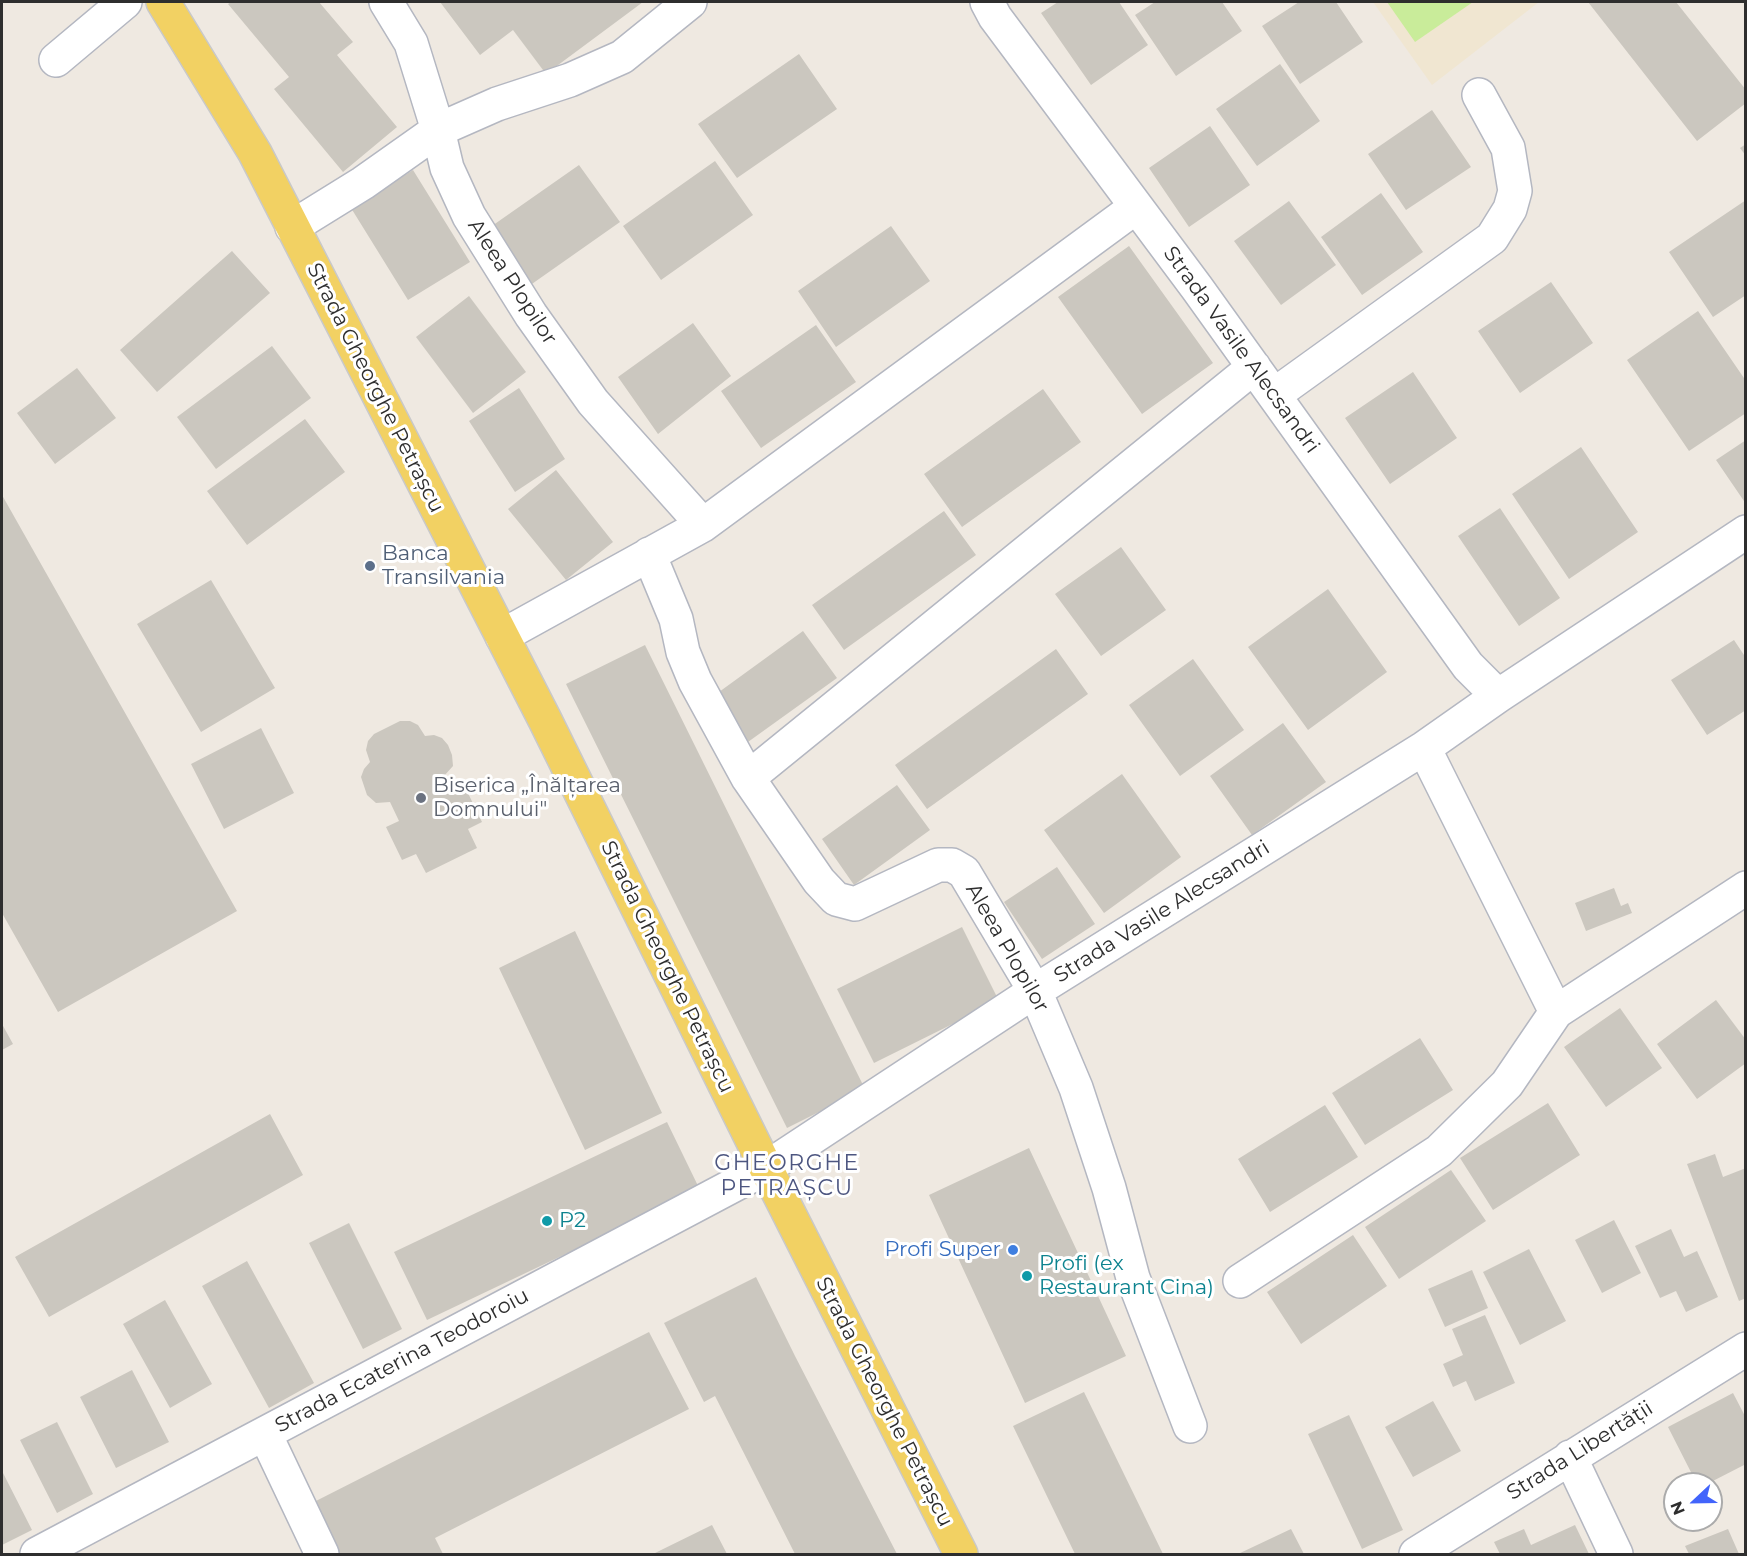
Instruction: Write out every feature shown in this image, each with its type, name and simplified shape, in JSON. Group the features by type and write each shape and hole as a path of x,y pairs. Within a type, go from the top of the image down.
{"main road":[{"name":"Strada Gheorghe Petrașcu","path":"163,2 255,153 502,636 961,1554"}],"street":[{"path":"56,60 125,2"},
{"name":"Aleea Plopilor","path":"386,2 411,43 438,130 447,168 469,216 531,315 593,402 703,525"},
{"path":"292,227 363,183 438,130 497,104 570,80 622,57 690,2"},
{"name":"Strada Vasile Alecsandri","path":"987,2 995,17 1254,367 1468,666 1498,696"},
{"path":"1274,395 1492,238 1510,209 1515,191 1508,148 1479,95"},
{"path":"502,636 703,525 1136,207"},
{"path":"748,778 1254,367"},
{"name":"Strada Vasile Alecsandri","path":"766,1168 1035,991 1425,748 1498,696 1746,532"},
{"name":"Aleea Plopilor","path":"649,554 676,619 683,652 695,681 748,778 819,881 836,898 855,904 938,865 952,865 964,872 1035,991 1076,1088 1109,1188 1133,1278 1190,1426"},
{"path":"1425,748 1556,1012"},
{"path":"1240,1281 1439,1150 1508,1084 1556,1012 1746,888"},
{"name":"Strada Ecaterina Teodoroiu","path":"37,1554 766,1168"},
{"name":"Strada Libertății","path":"1416,1554 1746,1348"},
{"path":"265,1434 322,1554"},
{"path":"1570,1457 1616,1554"}],"shaded area":[{"path":"1373,2 1539,2 1432,85"}],"green space":[{"path":"1387,2 1473,2 1415,42"}],"building":[{"path":"231,2 319,2 353,42 337,55 397,127 343,172 274,89 289,77 228,4"},
{"path":"440,2 643,2 546,74 513,30 480,55"},
{"path":"1058,2 1119,2 1148,45 1091,85 1041,13"},
{"path":"1155,2 1222,2 1242,31 1176,76 1135,15"},
{"path":"1299,2 1336,2 1363,42 1300,84 1262,26"},
{"path":"1588,2 1676,2 1746,90 1746,103 1697,141"},
{"path":"799,54 837,109 737,178 698,124"},
{"path":"1280,64 1320,121 1257,166 1216,109"},
{"path":"1432,110 1471,167 1406,210 1368,154"},
{"path":"1210,126 1250,185 1189,227 1149,168"},
{"path":"1746,144 1746,156 1740,148"},
{"path":"715,161 753,215 661,280 623,226"},
{"path":"579,165 620,222 529,286 489,228"},
{"path":"413,170 470,262 408,300 351,208"},
{"path":"1381,193 1423,252 1362,295 1321,237"},
{"path":"1746,200 1746,295 1713,317 1669,252"},
{"path":"1289,201 1336,265 1281,305 1234,241"},
{"path":"891,226 930,281 836,347 798,291"},
{"path":"1129,246 1213,363 1142,414 1058,297"},
{"path":"232,251 270,293 157,392 120,350"},
{"path":"1551,282 1593,343 1520,393 1478,331"},
{"path":"469,296 526,372 473,413 416,337"},
{"path":"1698,311 1746,381 1746,413 1689,451 1627,360"},
{"path":"693,323 731,376 658,434 618,377"},
{"path":"816,325 856,382 761,448 721,391"},
{"path":"272,346 311,398 216,469 177,417"},
{"path":"77,368 116,418 55,464 17,413"},
{"path":"1413,372 1457,438 1390,484 1345,418"},
{"path":"519,388 565,459 515,492 469,421"},
{"path":"1043,389 1081,442 962,527 924,474"},
{"path":"305,419 345,472 247,545 207,491"},
{"path":"1746,440 1746,504 1716,460"},
{"path":"1581,447 1638,532 1569,579 1512,494"},
{"path":"556,470 613,542 566,580 508,509"},
{"path":"2,495 237,911 58,1012 2,913"},
{"path":"1500,508 1560,598 1519,626 1458,536"},
{"path":"944,511 976,555 844,650 812,605"},
{"path":"1121,547 1166,610 1101,656 1055,594"},
{"path":"211,580 275,688 201,732 137,624"},
{"path":"1328,589 1387,672 1308,730 1248,647"},
{"path":"803,631 837,678 741,747 708,700"},
{"path":"1734,640 1746,658 1746,710 1707,735 1671,680"},
{"path":"645,645 865,1089 787,1128 566,684"},
{"path":"1056,649 1088,694 927,809 895,765"},
{"path":"1193,659 1244,730 1180,776 1129,705"},
{"name":"Biserica „Înălțarea Domnului\"","path":"400,721 410,721 418,725 425,736 434,735 442,738 448,745 453,766 444,776 453,795 466,789 482,822 468,829 477,848 426,873 416,854 402,860 386,827 399,821 390,802 376,803 367,795 361,777 370,762 366,750 368,741 374,734"},
{"path":"1283,723 1326,782 1252,835 1210,776"},
{"path":"261,728 294,793 224,829 191,764"},
{"path":"1122,774 1181,857 1104,913 1044,830"},
{"path":"897,785 930,830 854,885 822,839"},
{"path":"1057,867 1095,924 1042,959 1004,902"},
{"path":"1614,888 1621,906 1628,903 1632,913 1586,931 1575,903"},
{"path":"962,927 999,1001 874,1063 837,989"},
{"name":"P2","path":"575,931 662,1113 585,1150 499,968"},
{"path":"1716,1000 1746,1040 1746,1063 1697,1099 1657,1044"},
{"path":"1620,1008 1662,1068 1606,1107 1564,1047"},
{"path":"2,1024 13,1044 2,1050"},
{"path":"1420,1038 1453,1090 1365,1145 1332,1093"},
{"path":"1548,1103 1580,1155 1493,1210 1460,1158"},
{"path":"1325,1105 1358,1157 1270,1212 1238,1159"},
{"path":"270,1114 303,1175 49,1317 15,1257"},
{"name":"P2","path":"667,1122 700,1190 427,1320 394,1252"},
{"name":"Profi (ex Restaurant Cina)","path":"1029,1148 1126,1356 1025,1403 929,1195"},
{"path":"1715,1154 1723,1177 1746,1168 1746,1298 1739,1301 1687,1164"},
{"path":"1451,1170 1486,1221 1399,1279 1365,1227"},
{"path":"1614,1220 1641,1273 1602,1293 1575,1240"},
{"path":"349,1223 402,1329 363,1349 309,1243"},
{"path":"1671,1229 1684,1257 1697,1251 1718,1297 1686,1312 1676,1291 1660,1298 1635,1246"},
{"path":"1353,1235 1387,1286 1301,1344 1267,1292"},
{"path":"1529,1249 1566,1321 1520,1345 1483,1272"},
{"path":"247,1261 314,1383 269,1408 202,1286"},
{"path":"1472,1270 1488,1308 1445,1327 1428,1289"},
{"path":"756,1277 897,1554 795,1554 715,1396 704,1402 664,1323"},
{"path":"165,1300 212,1384 170,1408 123,1324"},
{"path":"1485,1315 1515,1383 1475,1401 1466,1381 1453,1387 1443,1364 1463,1355 1452,1329"},
{"path":"649,1332 689,1409 435,1538 443,1554 336,1554 310,1504"},
{"path":"132,1370 169,1442 116,1468 80,1397"},
{"path":"1084,1392 1163,1554 1075,1554 1013,1426"},
{"path":"1733,1393 1746,1418 1746,1464 1723,1476 1723,1472 1691,1472 1668,1427"},
{"path":"1433,1401 1461,1451 1413,1477 1385,1427"},
{"path":"1349,1415 1403,1530 1362,1549 1308,1434"},
{"path":"57,1422 93,1494 57,1513 20,1440"},
{"path":"2,1471 32,1530 2,1545"},
{"path":"712,1525 727,1554 653,1554"},
{"path":"1575,1525 1589,1554 1500,1554 1494,1542 1524,1529 1531,1545"},
{"path":"1291,1529 1304,1554 1238,1554"},
{"path":"1728,1529 1739,1554 1689,1554 1685,1546"}],"place":[{"name":"Banca Transilvania","path":"370,566"},
{"name":"Biserica „Înălțarea Domnului\"","path":"421,798"},
{"name":"P2","path":"547,1221"},
{"name":"Profi Super","path":"1013,1250"},
{"name":"Profi (ex Restaurant Cina)","path":"1027,1276"}],"district":[{"name":"GHEORGHE PETRAȘCU","path":"787,1176"}]}
